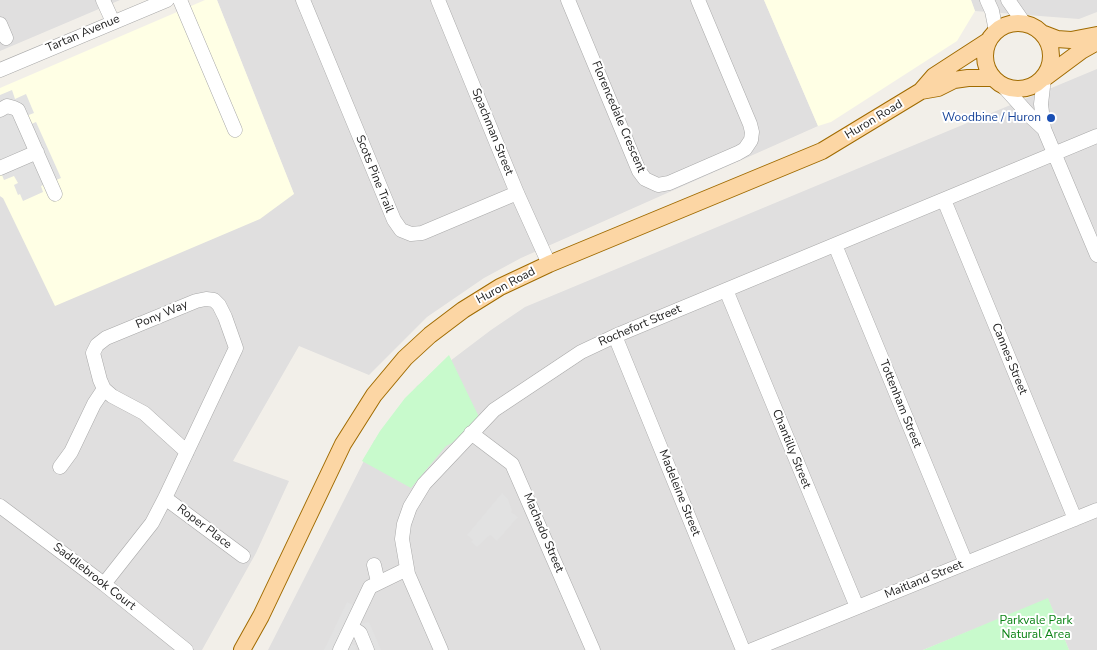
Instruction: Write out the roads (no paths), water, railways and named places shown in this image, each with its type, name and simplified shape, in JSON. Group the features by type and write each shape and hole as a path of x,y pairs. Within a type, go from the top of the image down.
{"main road":[{"path":"1097,35 1071,40 1057,39 1024,23 1006,25 992,36 985,52 986,64 999,83 1013,90 1028,88 1097,42"},
{"path":"1044,34 1048,41 1052,59 1049,70 1044,78"},
{"name":"Huron Road","path":"242,650 261,616 343,444 374,395 405,358 430,335 463,310 501,286 549,264 822,151 921,91 934,76 992,36"},
{"name":"Huron Road","path":"921,91 938,88 954,80 968,78 999,83"}],"street":[{"path":"104,0 112,22"},
{"name":"Tartan Avenue","path":"0,70 167,0"},
{"path":"180,0 235,130"},
{"name":"Scots Pine Trail","path":"303,0 394,220 400,230 411,234 422,233 518,193"},
{"name":"Spachman Street","path":"438,0 549,264"},
{"name":"Florencedale Crescent","path":"568,0 639,171 648,181 662,185 742,152 749,143 751,136 750,124 698,0"},
{"path":"987,0 992,11 992,36"},
{"path":"1008,0 1024,23"},
{"path":"0,24 6,38"},
{"path":"1044,78 1041,104 1044,129 1097,255"},
{"path":"999,83 1037,124 1044,129"},
{"path":"0,110 7,106 18,110 55,194"},
{"name":"Rochefort Street","path":"441,650 407,569 402,539 404,524 410,506 424,484 494,410 581,352 615,336 1097,136"},
{"path":"0,168 37,152"},
{"name":"Cannes Street","path":"944,200 1075,518"},
{"name":"Tottenham Street","path":"835,245 966,563"},
{"name":"Chantilly Street","path":"726,290 857,608"},
{"name":"Pony Way","path":"104,389 94,359 97,345 106,338 196,301 214,300 225,317 236,348 166,498 152,523 104,584"},
{"name":"Madeleine Street","path":"615,336 743,650"},
{"path":"60,467 71,452 94,404 104,389 112,396 144,413 187,452"},
{"name":"Machado Street","path":"471,433 512,464 593,650"},
{"name":"Roper Place","path":"166,498 243,556"},
{"name":"Saddlebrook Court","path":"0,506 104,584 186,650"},
{"name":"Maitland Street","path":"752,650 1097,510"},
{"path":"374,565 378,582"},
{"path":"340,650 368,590 378,582 407,569"},
{"path":"351,626 360,632 368,650"}],"place":[{"name":"Woodbine / Huron","path":"1051,118"}],"park label":[{"name":"Parkvale Park Natural Area","path":"1036,628"}]}
